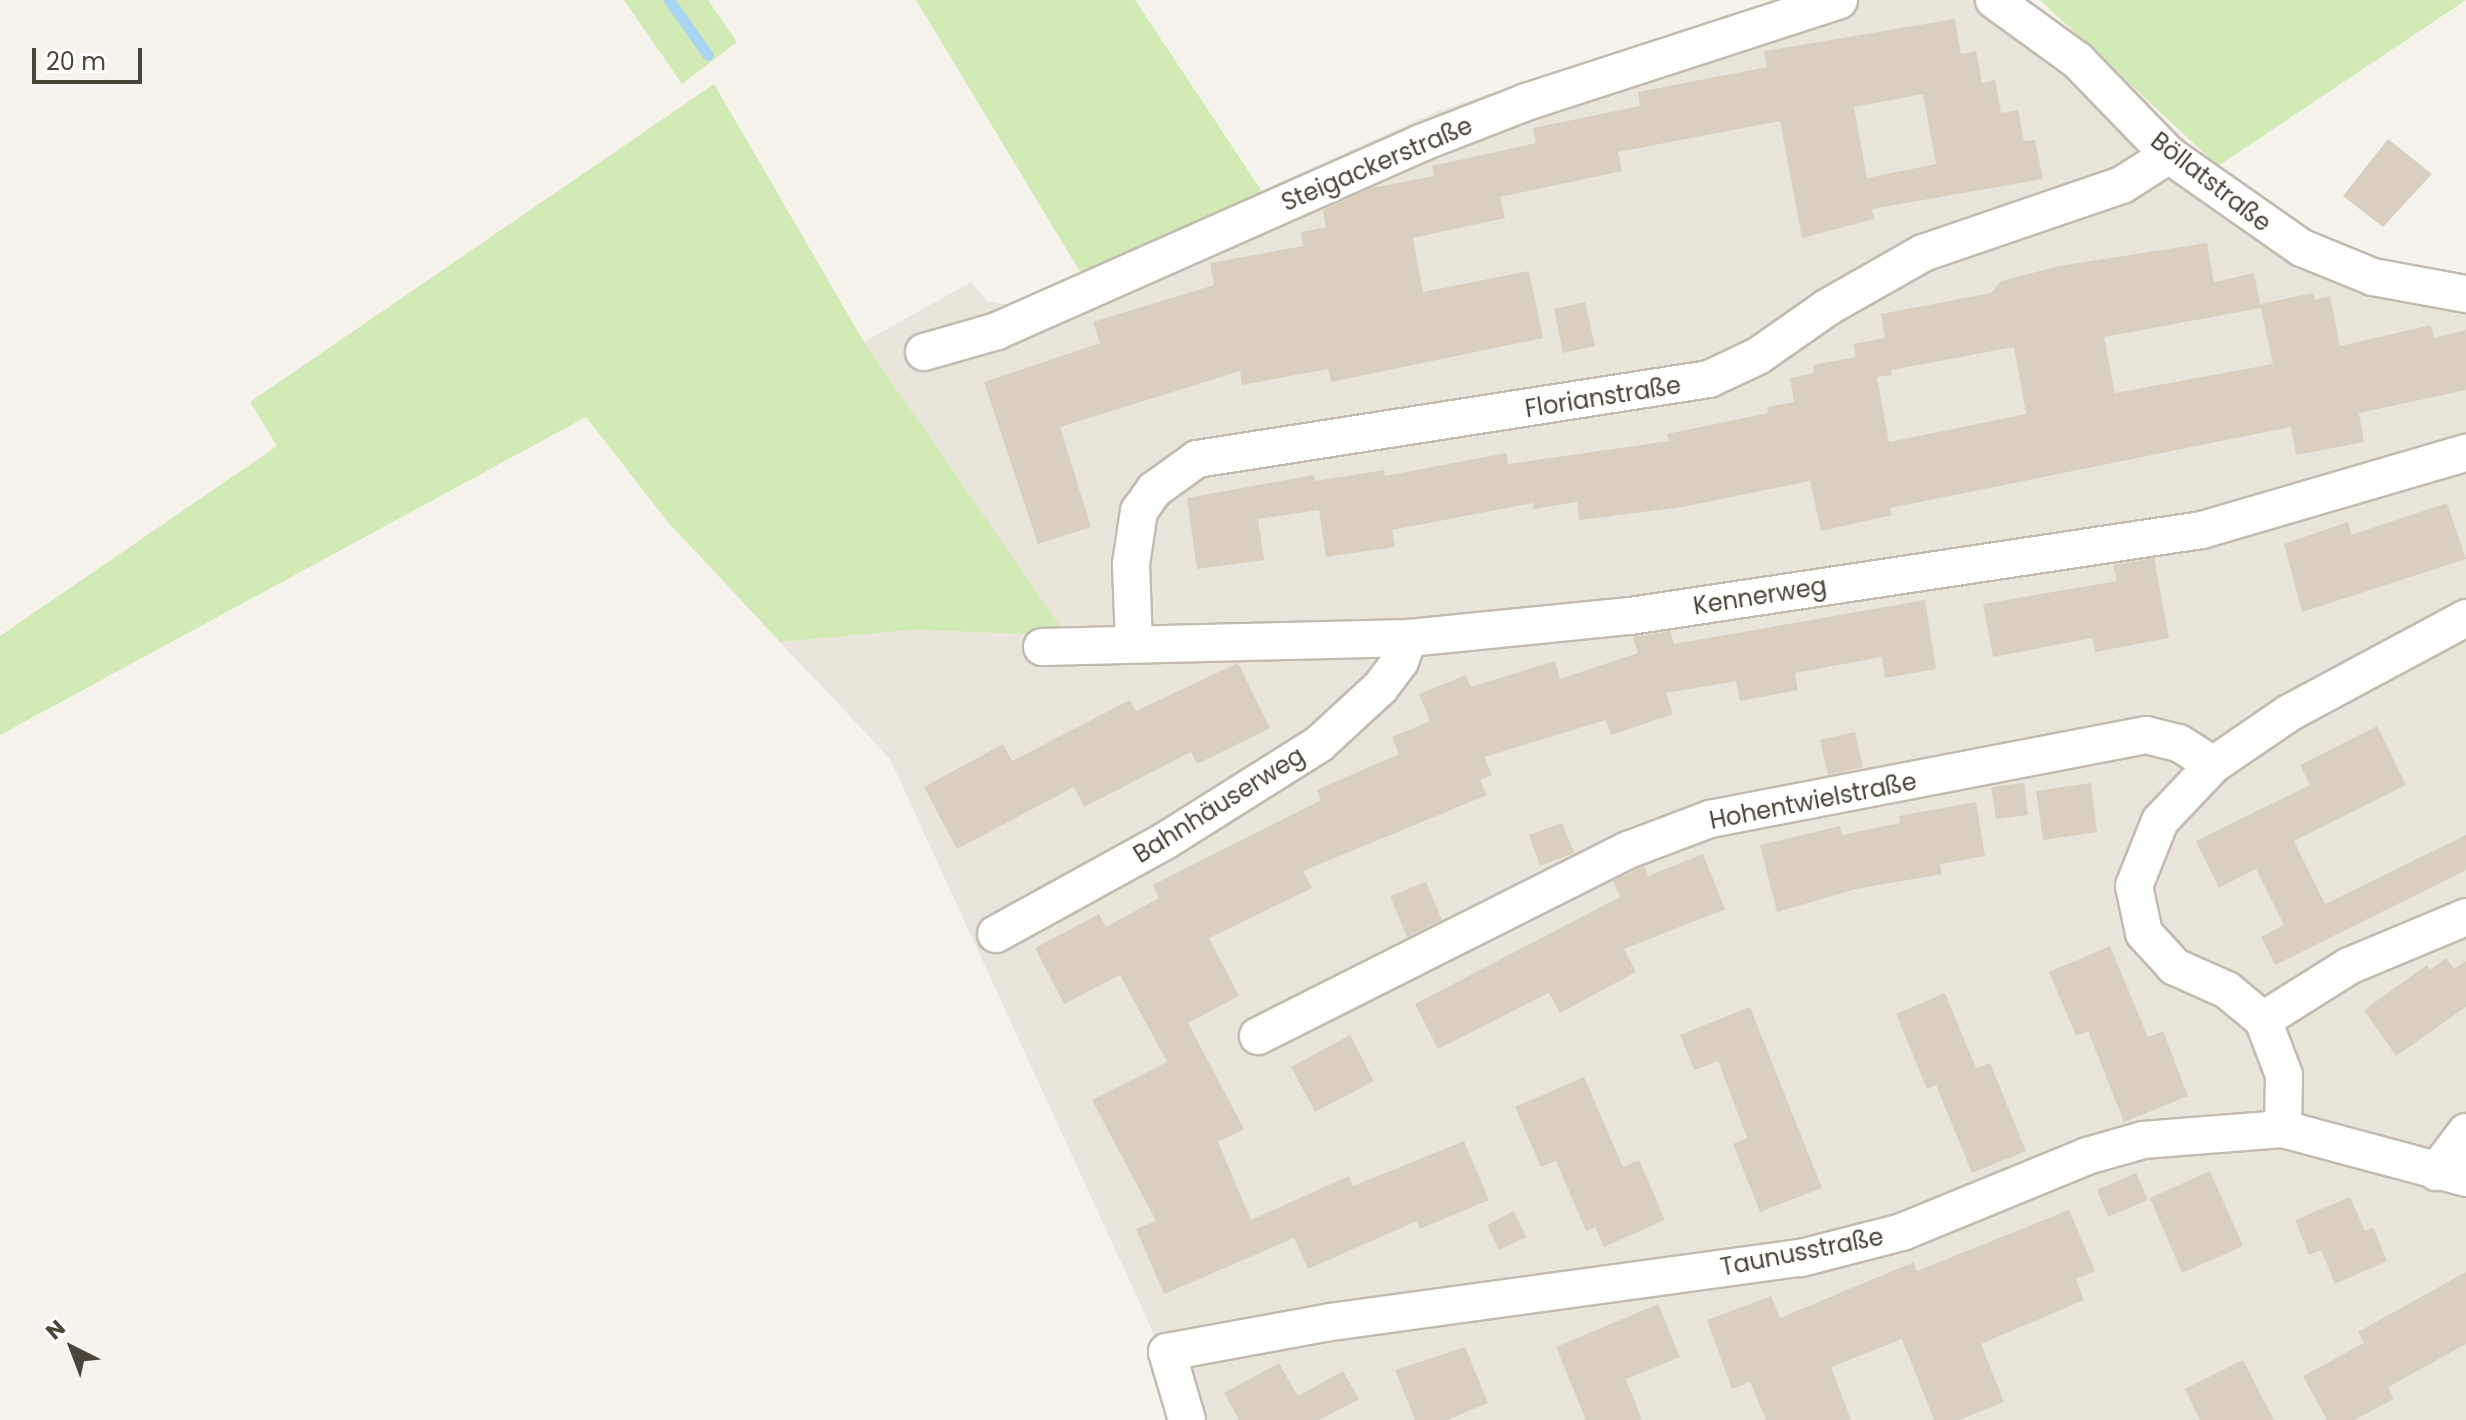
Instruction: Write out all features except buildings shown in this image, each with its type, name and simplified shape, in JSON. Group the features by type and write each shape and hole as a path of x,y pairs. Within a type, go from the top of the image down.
{"street":[{"name":"Steigackerstraße","path":"924,352 997,331 1406,149 1526,102 1839,0"},
{"name":"Böllatstraße","path":"1994,0 2077,60 2169,155 2302,248 2373,277 2466,294"},
{"name":"Florianstraße","path":"1134,643 1131,564 1139,511 1154,490 1197,459 1709,379 1758,356 1828,307 1923,253 2122,185 2169,155"},
{"name":"Kennerweg","path":"1042,647 1409,638 1630,616 2202,530 2466,453"},
{"path":"2283,1129 2284,1075 2263,1020 2227,990 2175,967 2144,933 2134,886 2160,821 2213,765 2289,713 2466,618"},
{"name":"Bahnhäuserweg","path":"996,934 1165,841 1319,744 1380,688 1400,661 1409,638"},
{"name":"Hohentwielstraße","path":"1258,1036 1628,850 1710,819 2146,735 2179,743 2213,765"},
{"path":"2263,1020 2349,966 2466,917"},
{"name":"Taunusstraße","path":"1187,1420 1167,1352 1362,1317 1801,1258 1902,1232 2087,1156 2143,1140 2283,1129 2451,1175"},
{"path":"2451,1175 2466,1132"}],"shaded area":[{"path":"1784,0 1994,0 2237,207 2466,294 2466,1420 1187,1420 1148,1321 890,759 780,642 914,630 1022,634 1062,630 864,342 971,282 987,301 1008,305 1440,110"}],"green space":[{"path":"624,0 708,0 737,42 682,84"},
{"path":"916,0 1135,0 1263,193 1082,275"},
{"path":"2040,0 2466,0 2218,166"},
{"path":"714,84 864,342 1063,630 1022,634 914,630 780,642 667,521 586,417 0,735 0,636 277,446 250,402"}],"waterway":[{"path":"669,0 708,55"}]}
